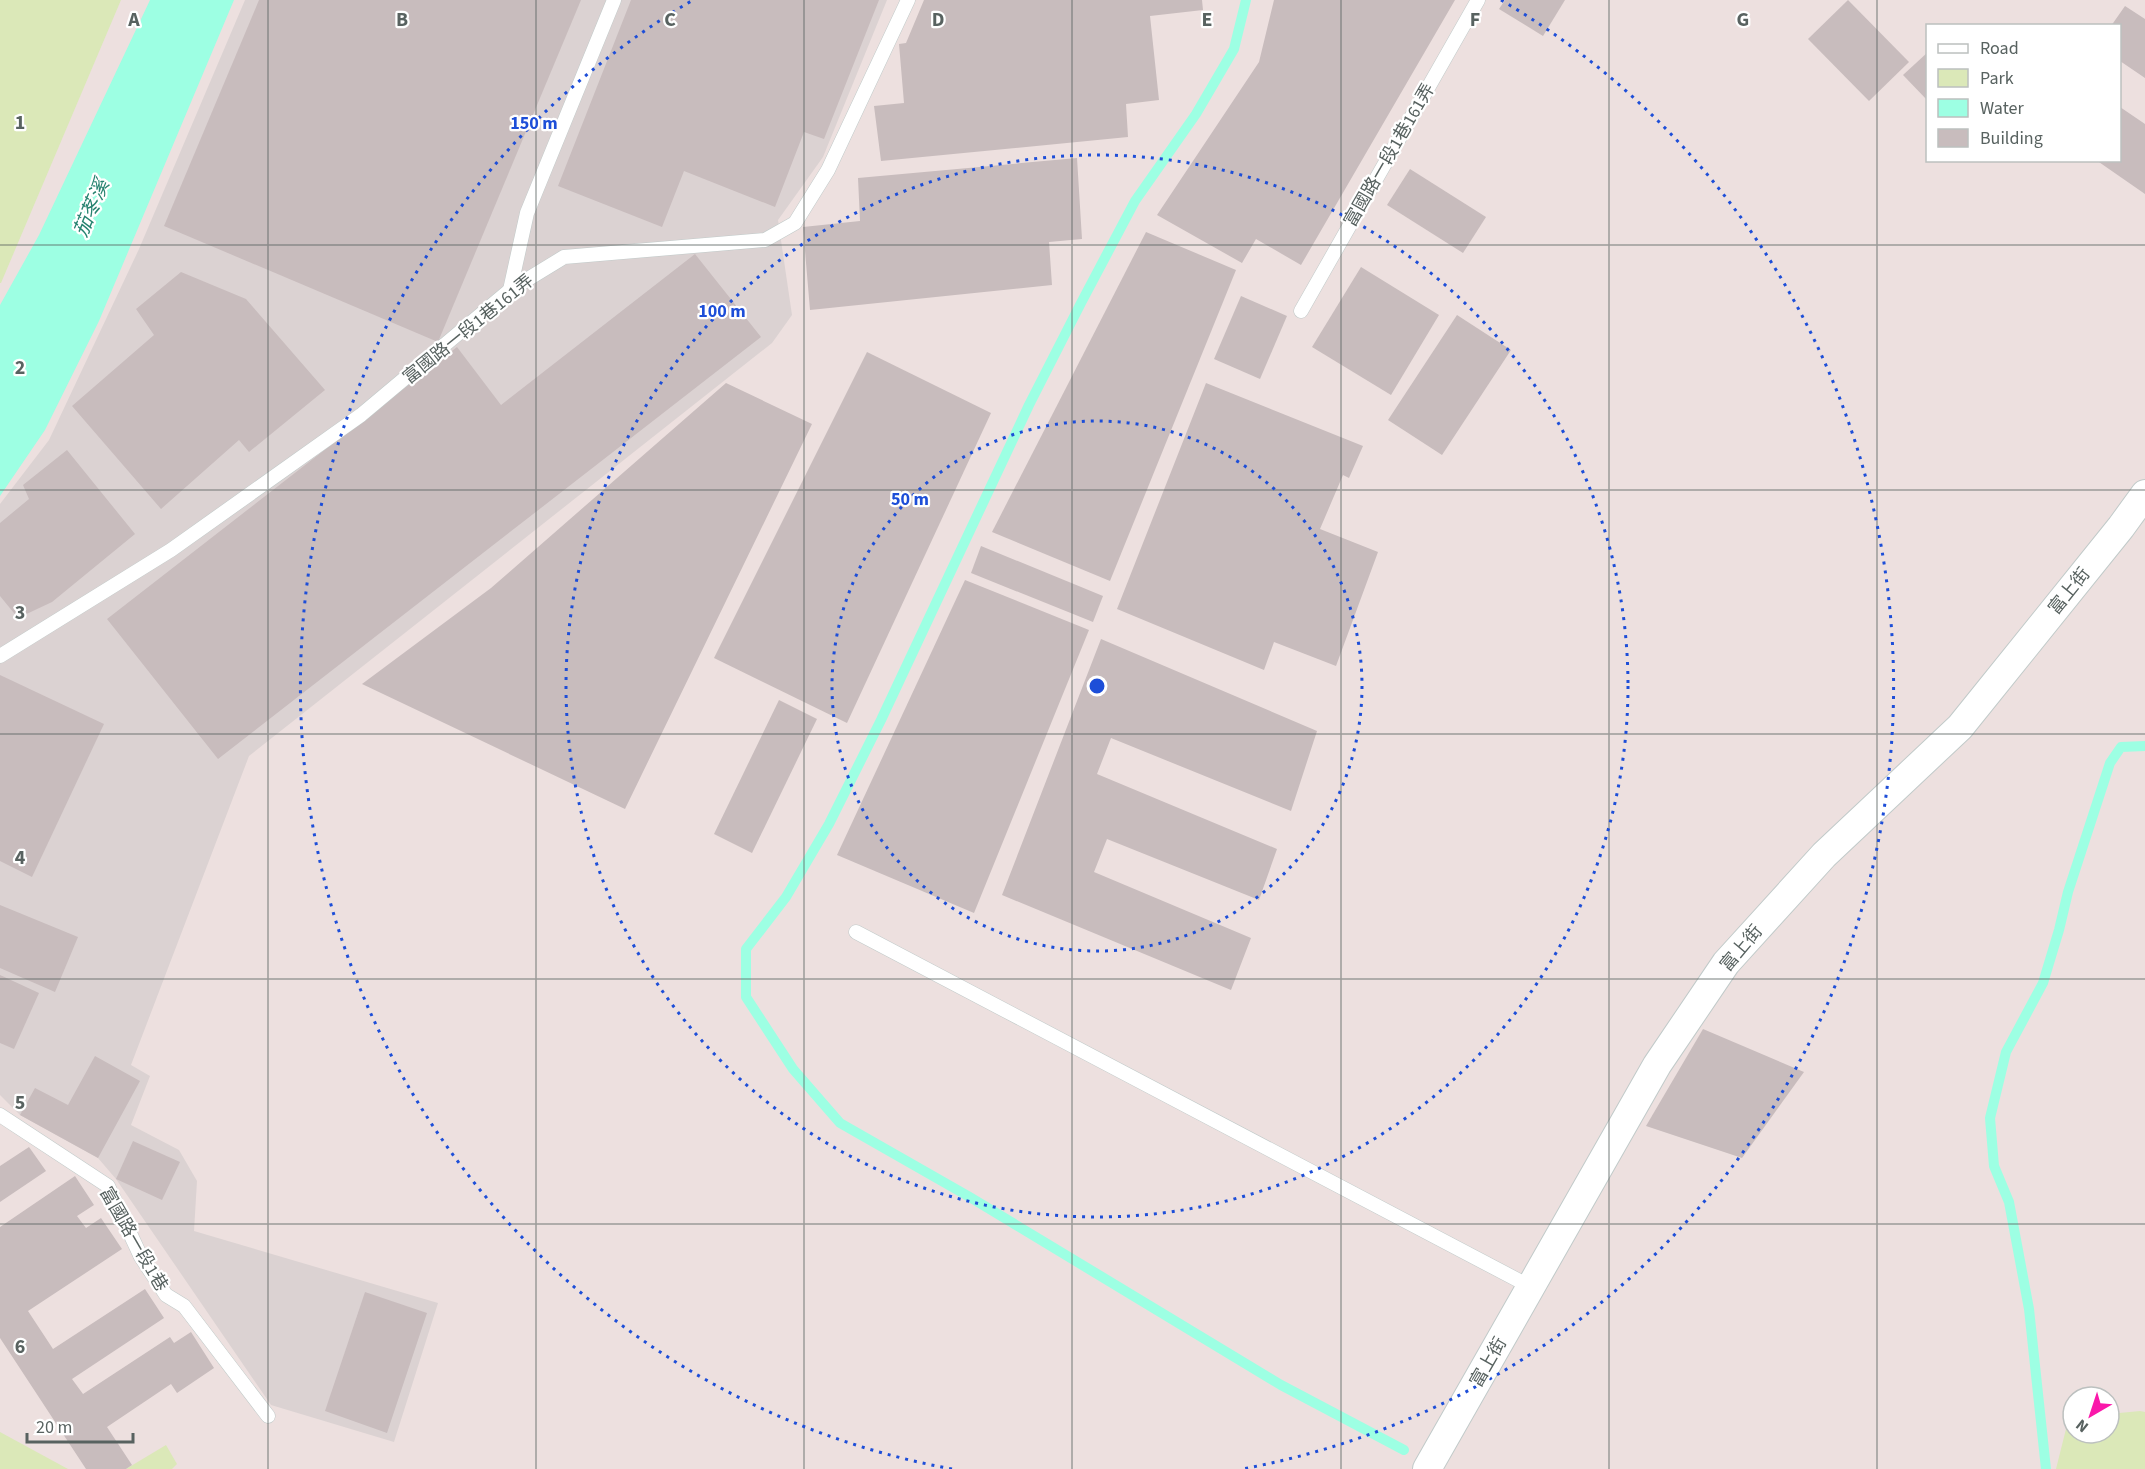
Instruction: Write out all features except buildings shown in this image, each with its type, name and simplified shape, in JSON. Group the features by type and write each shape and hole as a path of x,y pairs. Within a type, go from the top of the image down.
{"street":[{"name":"富上街","path":"1428,1469 1657,1065 1726,963 1824,855 1959,727 2121,527 2145,494"}],"lane":[{"path":"510,290 527,213 614,0"},
{"name":"富國路一段1巷161弄","path":"0,656 171,550 361,415 510,290 564,257 765,240 795,223 828,170 908,0"},
{"name":"富國路一段1巷161弄","path":"1301,311 1478,0"},
{"path":"856,932 1531,1287"},
{"name":"富國路一段1巷","path":"0,1115 108,1186 141,1257 166,1295 184,1306 268,1416"}],"shaded area":[{"path":"245,0 887,0 823,157 778,220 792,315 772,343 249,756 131,1065 150,1076 131,1125 179,1150 197,1181 194,1231 438,1303 394,1442 271,1405 116,1179 98,1158 20,1115 0,1095 0,504 49,440 139,249"}],"green space":[{"path":"0,0 121,0 1,283 0,283"},
{"path":"2145,1412 2145,1469 2056,1469 2062,1445 2121,1445 2121,1413"},
{"path":"0,1432 68,1469 0,1469"},
{"path":"166,1445 177,1464 172,1469 126,1469"}],"water":[{"name":"茄苳溪","path":"150,0 234,0 99,321 45,430 0,496 0,305 39,235"}],"waterway":[{"path":"1246,0 1234,49 1196,114 1135,201 1081,303 1029,405 881,720 829,824 786,897 746,949 746,997 793,1069 840,1123 968,1196 1281,1385 1404,1450"},
{"path":"2046,1469 2029,1309 2009,1202 1994,1166 1990,1118 2006,1052 2043,983 2068,892 2110,763 2121,747 2145,746"}]}
